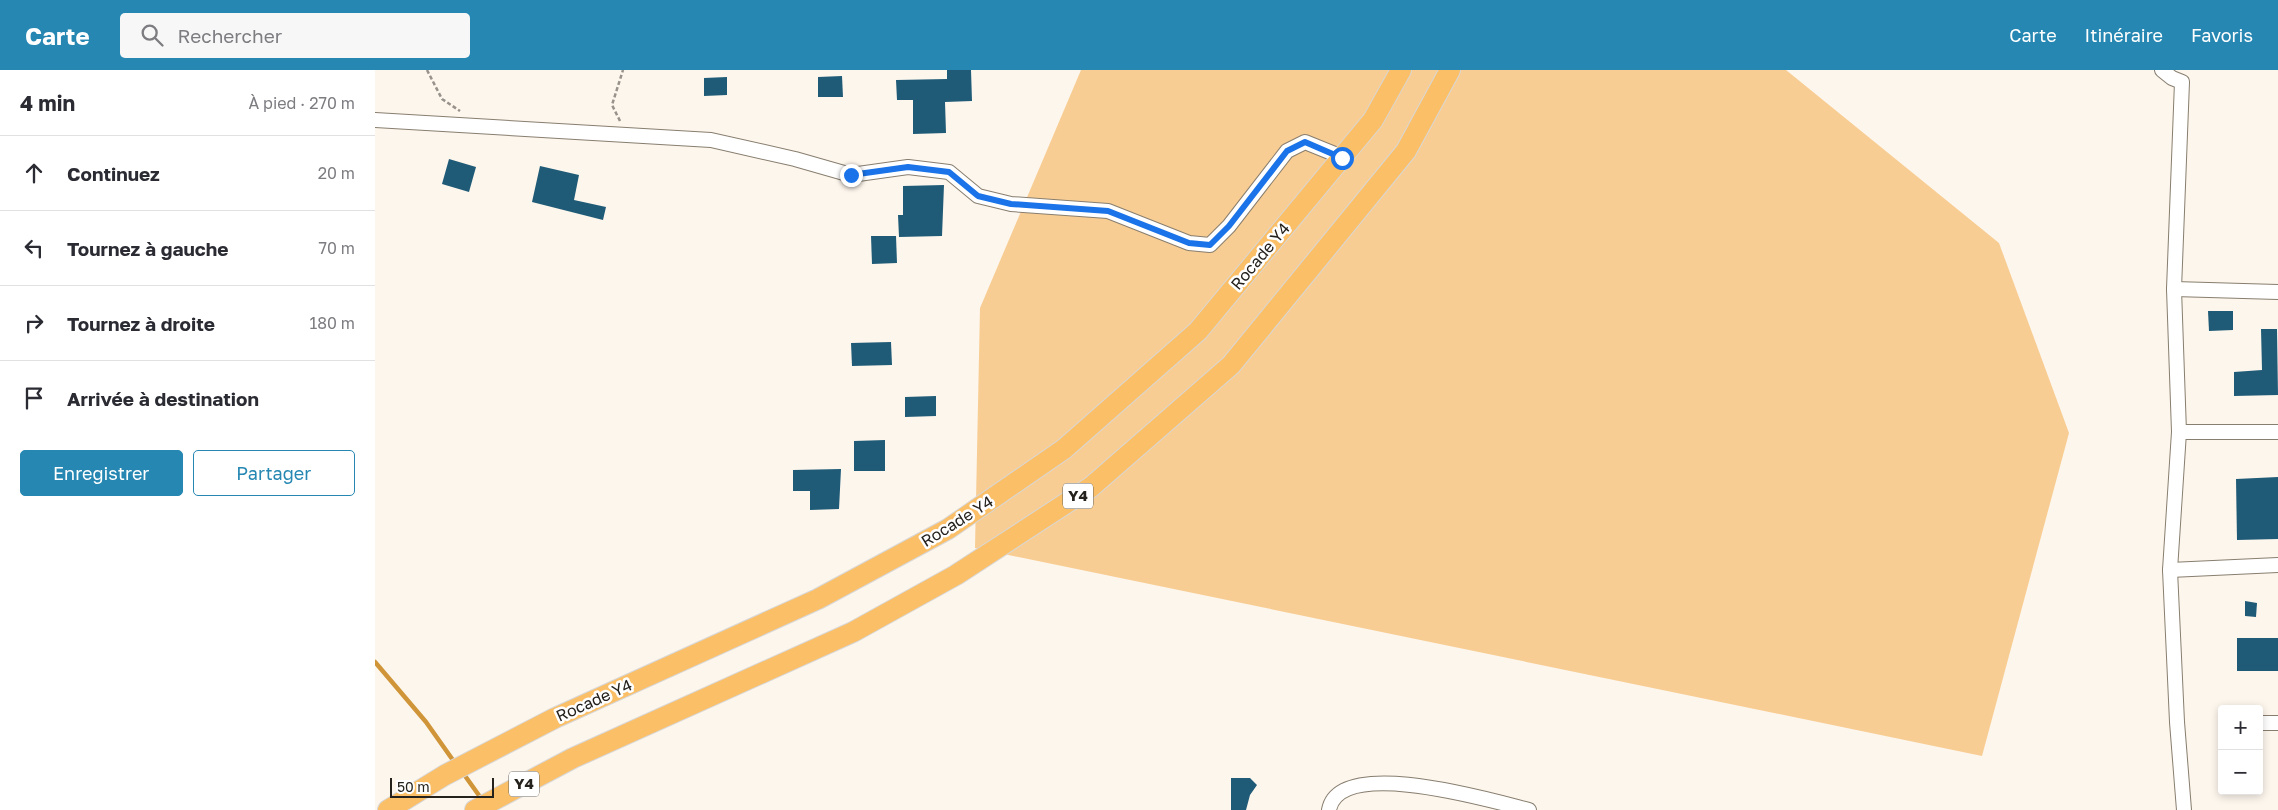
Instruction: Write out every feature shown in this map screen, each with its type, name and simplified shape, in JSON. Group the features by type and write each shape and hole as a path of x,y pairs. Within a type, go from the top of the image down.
{"highway":[{"name":"Rocade Y4","path":"388,810 445,775 555,718 818,599 948,529 1064,449 1198,331 1373,120 1401,70"},
{"name":"Y4","path":"475,810 573,758 853,632 956,575 1091,488 1231,365 1406,151 1449,70"}],"street":[{"path":"2162,70 2172,78 2182,76 2174,289 2179,432 2170,570 2177,722 2184,810"},
{"path":"375,120 711,140 795,159 851,175 908,167 949,172 978,196 1011,204 1108,211 1189,243 1210,245 1229,226 1287,151 1305,142 1342,158"},
{"path":"2174,289 2278,292"},
{"path":"2179,432 2278,432"},
{"path":"2170,570 2278,565"},
{"path":"2263,723 2278,723"},
{"path":"1329,810 1331,801 1344,790 1371,782 1441,789 1529,810"}],"path":[{"path":"427,70 443,99 479,125"},
{"path":"623,70 612,105 626,134"}],"shaded area":[{"path":"1081,70 1786,70 1999,243 2069,433 1982,756 975,548 980,308"}],"building":[{"path":"947,70 971,70 972,101 945,102 946,133 913,134 913,100 897,100 896,80 947,79"},
{"path":"842,76 843,97 818,97 818,77"},
{"path":"727,77 727,95 704,96 704,78"},
{"path":"449,159 476,167 469,192 442,184"},
{"path":"540,166 579,175 574,200 606,207 603,220 532,202"},
{"path":"944,185 942,236 899,237 898,215 903,215 903,186"},
{"path":"871,236 896,236 897,263 872,264"},
{"path":"2208,311 2233,311 2233,330 2209,331"},
{"path":"2261,329 2277,329 2278,395 2234,396 2234,372 2262,370"},
{"path":"891,342 892,365 852,366 851,343"},
{"path":"936,396 936,416 905,417 905,397"},
{"path":"885,440 885,471 854,471 854,441"},
{"path":"841,469 839,509 810,510 810,491 793,491 793,470"},
{"path":"2278,477 2278,539 2237,540 2236,479"},
{"path":"2245,601 2257,603 2256,617 2245,616"},
{"path":"2237,638 2278,638 2278,671 2237,671"},
{"path":"1231,778 1250,778 1257,785 1250,795 1246,810 1231,810"}],"waterway":[{"path":"375,662 426,722 455,763"},
{"path":"463,773 483,801"}],"route":[{"path":"851,175 908,167 949,172 978,196 1011,204 1108,211 1189,243 1210,245 1229,226 1287,151 1305,142 1342,158"}]}
